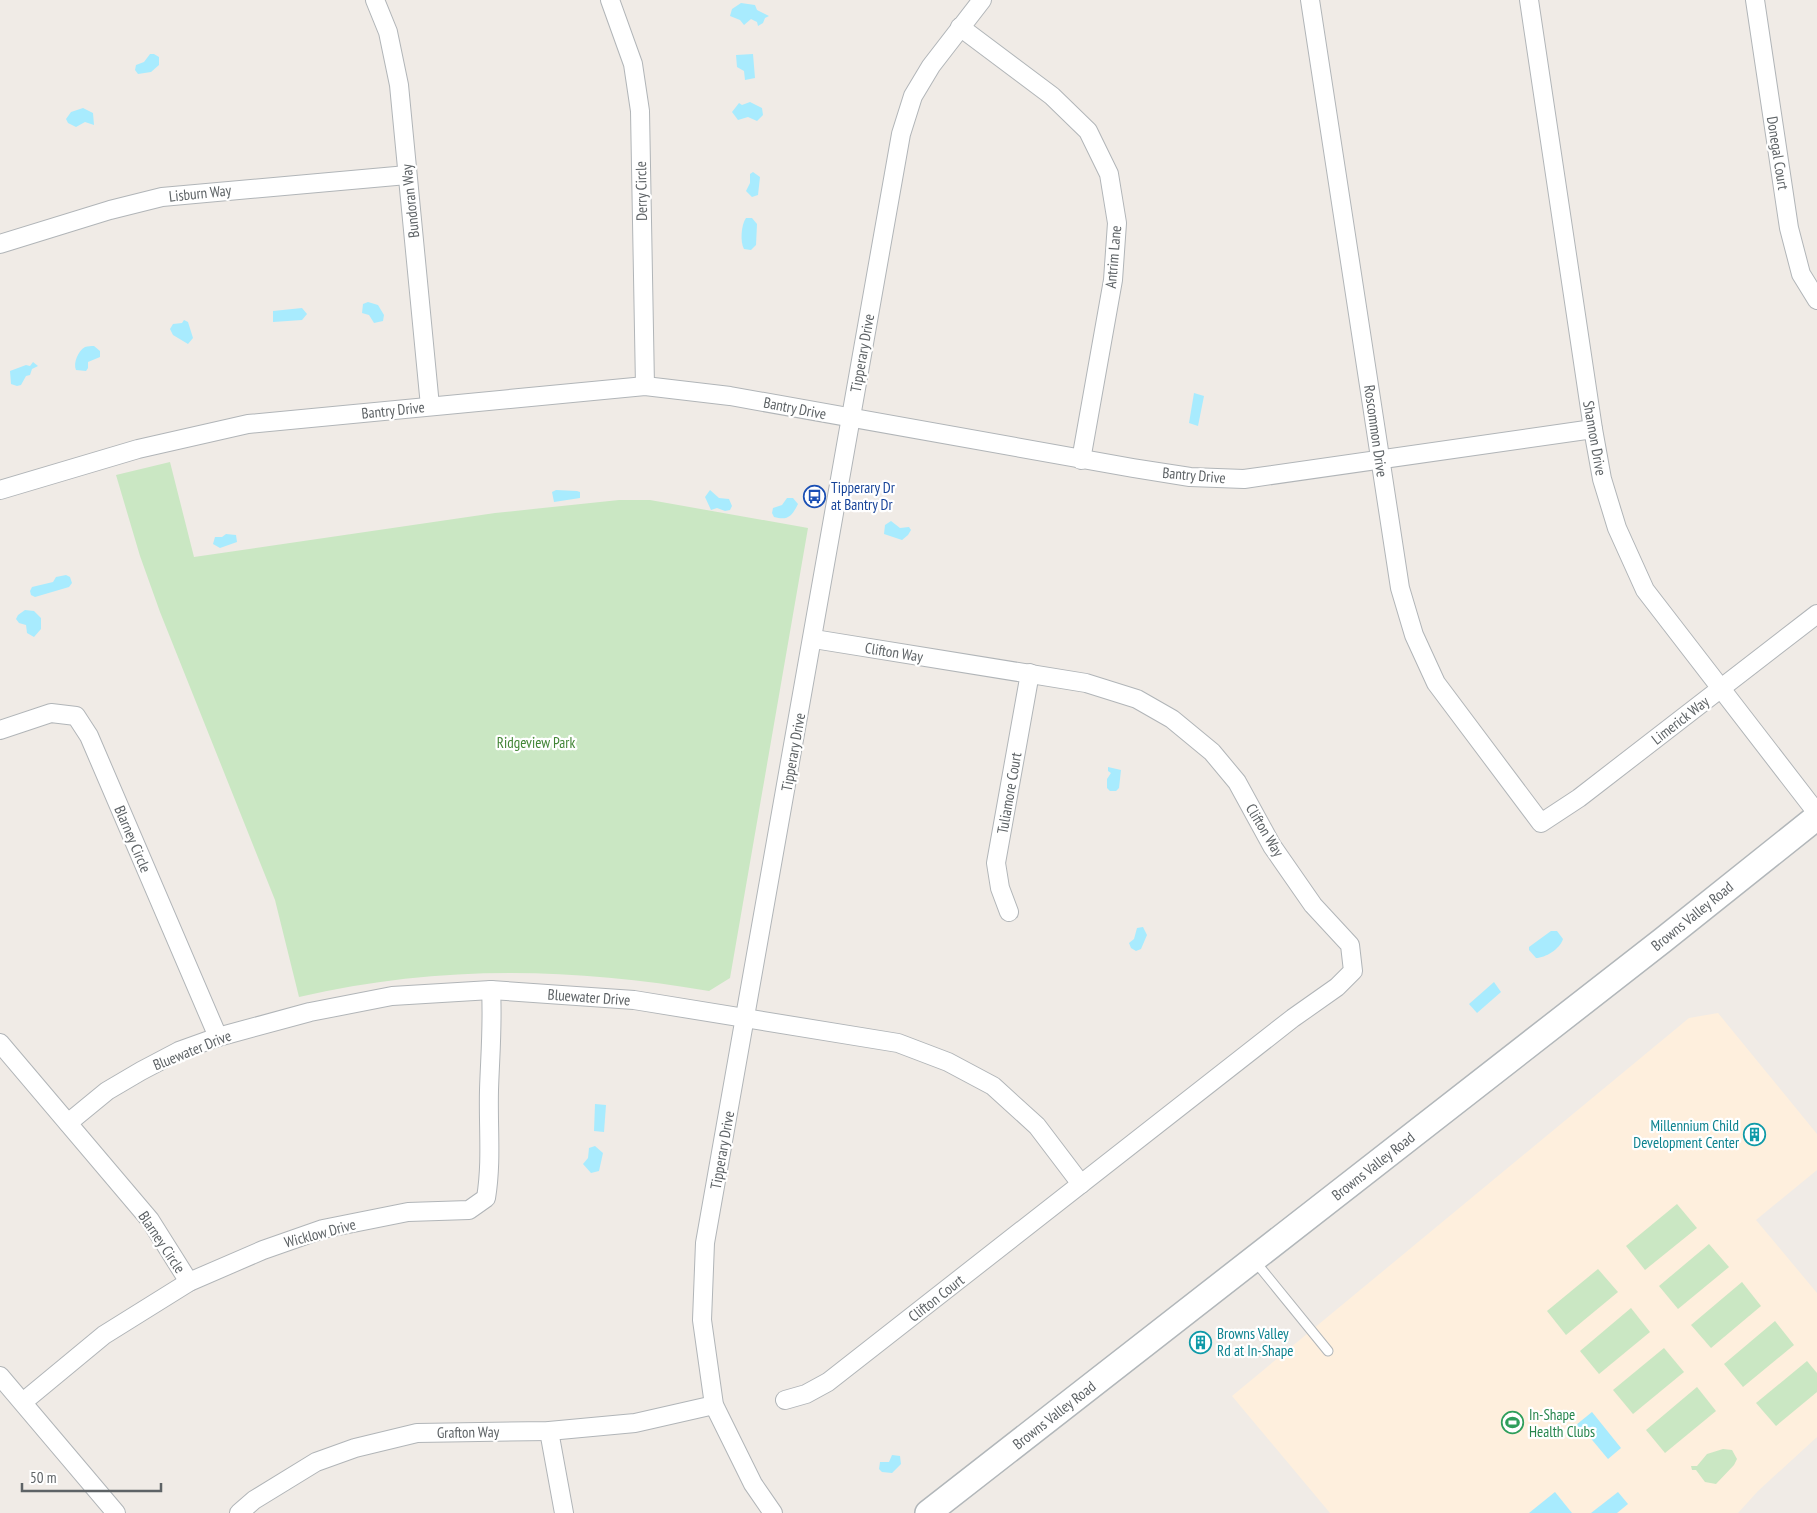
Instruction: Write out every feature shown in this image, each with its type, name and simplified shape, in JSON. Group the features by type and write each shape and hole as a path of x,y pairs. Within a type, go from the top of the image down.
{"main road":[{"name":"Browns Valley Road","path":"928,1513 1817,815"}],"street":[{"name":"Bundoran Way","path":"375,0 388,32 399,85 430,406"},
{"name":"Derry Circle","path":"610,0 633,64 640,111 644,386"},
{"name":"Tipperary Drive","path":"773,1513 753,1484 714,1405 702,1320 705,1252 814,639 901,134 913,96 960,27 982,0"},
{"name":"Roscommon Drive","path":"1310,0 1400,588 1414,635 1436,683 1541,823"},
{"name":"Shannon Drive","path":"1529,0 1593,429 1602,479 1617,528 1646,590 1817,815"},
{"name":"Donegal Court","path":"1755,0 1789,228 1800,274 1817,300"},
{"name":"Antrim Lane","path":"960,27 1058,102 1088,131 1109,174 1117,223 1113,280 1081,460"},
{"name":"Lisburn Way","path":"0,244 110,210 162,197 407,175"},
{"name":"Bantry Drive","path":"0,490 138,449 248,424 644,386 730,396 1081,460 1190,477 1244,479 1593,429"},
{"name":"Limerick Way","path":"1541,823 1579,798 1817,614"},
{"name":"Clifton Way","path":"814,639 1086,683 1137,699 1172,719 1212,752 1236,782 1272,846 1313,905 1350,945 1353,971 1337,987 1293,1018 1081,1184"},
{"name":"Tuliamore Court","path":"1009,912 1000,888 996,863 1030,674"},
{"name":"Blarney Circle","path":"0,730 51,713 76,716 89,736 218,1037"},
{"name":"Bluewater Drive","path":"68,1123 107,1091 141,1071 179,1051 218,1037 310,1012 392,996 491,990 634,1000 745,1020 898,1043 948,1062 993,1086 1037,1126 1081,1184"},
{"name":"Wicklow Drive","path":"23,1402 104,1335 189,1282 263,1250 323,1229 408,1212 468,1210 486,1198 490,1174 489,1092 493,1020 491,990"},
{"name":"Blarney Circle","path":"0,1043 150,1220 189,1282"},
{"name":"Clifton Court","path":"785,1400 806,1394 828,1382 1081,1184"},
{"path":"0,1376 116,1513"},
{"name":"Grafton Way","path":"239,1513 254,1500 316,1462 355,1448 417,1433 549,1431 635,1423 714,1405"},
{"path":"549,1431 564,1513"}],"lane":[{"path":"1253,1259 1328,1351"}],"shaded area":[{"path":"1718,1013 1817,1134 1817,1170 1756,1220 1817,1293 1817,1437 1758,1491 1738,1513 1330,1513 1232,1396 1689,1018"}],"green space":[{"name":"Ridgeview Park","path":"170,462 194,557 495,513 619,500 650,500 808,528 730,978 709,991 605,977 503,973 452,975 402,979 299,997 275,900 160,612 140,556 116,475"},
{"path":"1677,1204 1697,1228 1645,1270 1626,1246"},
{"path":"1709,1244 1729,1267 1678,1309 1659,1286"},
{"path":"1598,1269 1618,1292 1566,1335 1547,1311"},
{"path":"1742,1282 1761,1306 1711,1348 1691,1325"},
{"path":"1631,1308 1650,1332 1599,1374 1580,1351"},
{"path":"1775,1321 1794,1345 1743,1387 1724,1364"},
{"path":"1664,1348 1684,1372 1633,1414 1613,1390"},
{"path":"1807,1361 1817,1373 1817,1392 1776,1426 1756,1403"},
{"path":"1697,1387 1716,1411 1665,1453 1646,1430"},
{"path":"1723,1449 1732,1450 1737,1459 1734,1465 1716,1484 1705,1482 1696,1470 1692,1470 1691,1466 1697,1466 1707,1454"}],"water":[{"path":"741,3 755,5 757,10 769,16 758,26 757,22 751,19 744,25 740,20 730,16 732,9"},
{"path":"150,54 159,57 159,65 151,72 138,74 135,70 136,65 144,62"},
{"path":"753,54 755,78 745,80 744,71 737,67 736,55"},
{"path":"750,102 762,108 763,115 757,121 748,117 738,120 732,112 739,103 742,105"},
{"path":"83,108 93,113 94,125 85,122 76,127 68,123 66,119 71,112"},
{"path":"753,172 760,177 758,195 752,197 746,191 750,183 750,174"},
{"path":"746,218 752,218 757,224 756,245 751,250 744,249 742,242 742,229"},
{"path":"368,302 378,305 384,315 383,321 374,323 369,315 362,313 363,304"},
{"path":"302,308 307,314 302,320 273,322 273,311"},
{"path":"184,320 188,322 193,338 188,344 173,335 170,329 173,324 182,323"},
{"path":"94,346 100,351 100,357 88,362 86,371 76,370 76,361 80,351 85,347"},
{"path":"33,362 38,366 32,369 30,375 26,376 21,385 11,384 10,371 26,365 30,366"},
{"path":"1194,393 1204,396 1198,426 1189,423"},
{"path":"556,490 580,492 580,498 554,502 552,492"},
{"path":"710,490 719,498 729,499 732,506 730,510 725,511 717,508 711,510 705,497"},
{"path":"787,498 793,498 798,504 794,512 786,518 774,517 772,513 773,508 782,505"},
{"path":"891,521 900,528 909,527 911,530 908,535 902,540 884,534 885,525"},
{"path":"226,534 236,535 237,542 220,548 213,544 215,537 222,537"},
{"path":"66,575 70,577 72,583 69,587 35,597 31,595 32,587 53,582 56,577"},
{"path":"25,610 34,611 41,618 41,629 34,637 27,633 26,625 19,623 16,619"},
{"path":"1108,767 1121,770 1119,788 1116,791 1110,791 1107,788 1107,779 1111,773 1108,771"},
{"path":"1143,927 1147,935 1141,949 1136,951 1131,948 1129,943 1134,939 1137,928"},
{"path":"1551,931 1557,931 1563,939 1561,943 1552,952 1536,958 1529,950 1529,947"},
{"path":"1494,982 1501,992 1477,1013 1469,1004"},
{"path":"595,1104 606,1105 604,1132 594,1131"},
{"path":"595,1146 603,1153 599,1171 591,1173 583,1164 588,1158 589,1148"},
{"path":"1592,1412 1621,1448 1608,1459 1583,1429 1580,1430 1576,1425"},
{"path":"892,1455 900,1456 901,1464 892,1473 882,1472 879,1469 880,1462 889,1462"},
{"path":"1555,1492 1572,1513 1529,1513"},
{"path":"1618,1492 1628,1504 1617,1513 1591,1513"}],"place":[{"name":"Tipperary Dr at Bantry Dr","path":"815,496"},
{"name":"Millennium Child Development Center","path":"1755,1134"},
{"name":"Browns Valley Rd at In-Shape","path":"1201,1342"},
{"name":"In-Shape Health Clubs","path":"1513,1423"}]}
